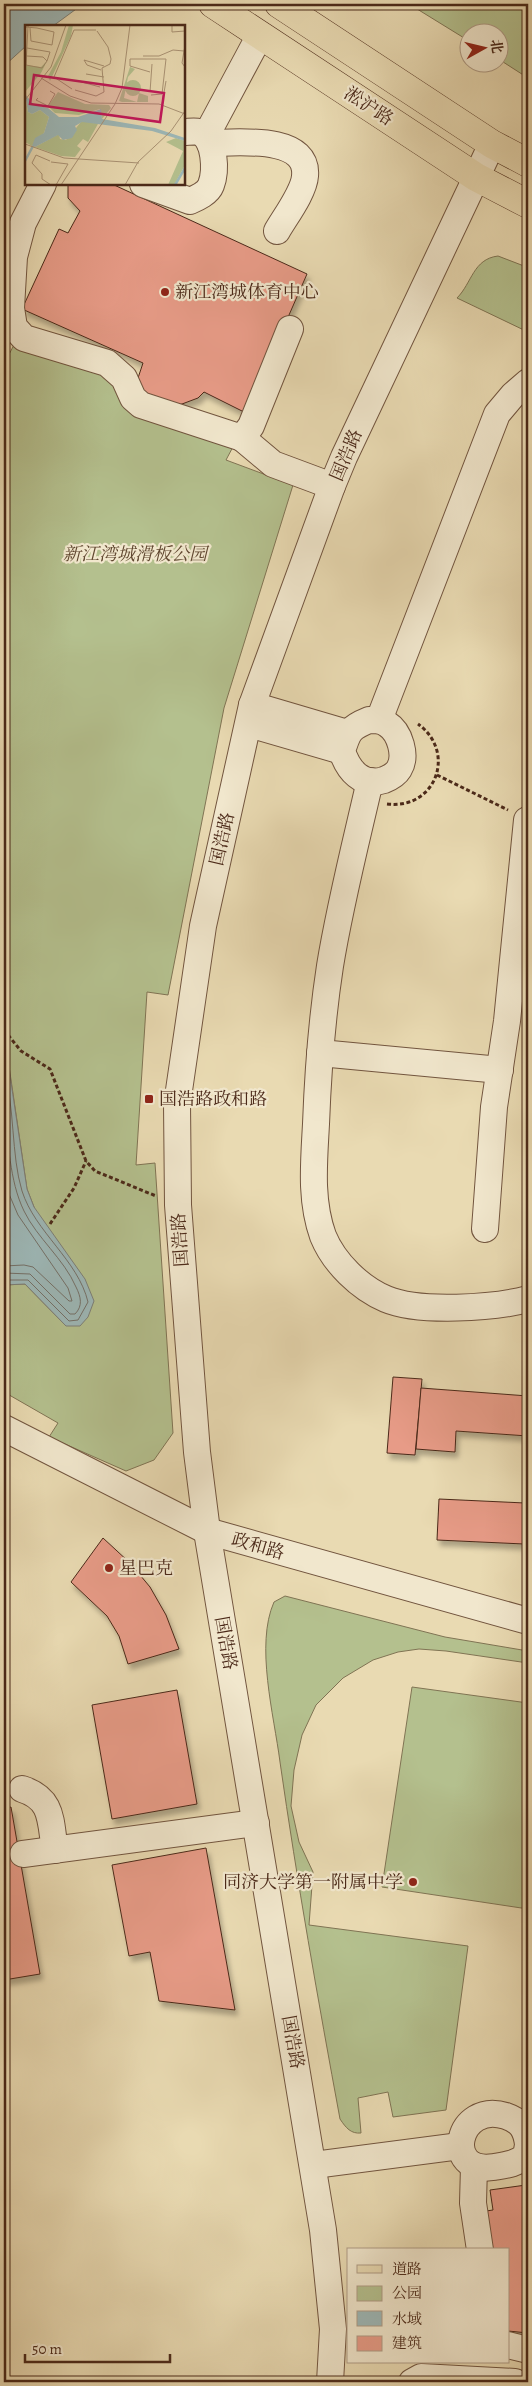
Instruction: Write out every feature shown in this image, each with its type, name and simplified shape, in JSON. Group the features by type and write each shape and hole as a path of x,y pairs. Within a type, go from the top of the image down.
{"main road":[{"name":"淞沪路","path":"213,4 476,177 528,204"},
{"name":"淞沪路","path":"279,4 492,144 528,163"}],"street":[{"path":"200,137 260,35"},
{"path":"146,185 190,201 200,197 211,186 214,162 200,137"},
{"path":"200,137 286,146 295,151 301,159 306,175 277,231"},
{"name":"国浩路","path":"330,2382 333,2329 314,2165 207,1532 197,1443 178,1206 178,1104 202,926 251,714 344,457 492,144"},
{"path":"42,185 23,223 14,257 11,308 14,327 24,338 107,362 124,378 133,398 141,405 242,438 273,464 332,486"},
{"path":"242,438 251,426 290,329"},
{"path":"379,720 497,414 528,382"},
{"path":"251,714 345,742"},
{"path":"369,720 379,720 388,724 397,735 402,749 402,762 398,770 388,778 376,782 363,780 352,772 345,742 357,725 369,720"},
{"path":"370,781 337,929 320,1053 314,1188 316,1213 324,1238 336,1259 371,1290 387,1299 407,1304 486,1307 528,1299"},
{"path":"485,1228 494,1107 508,1022 527,820"},
{"path":"320,1053 500,1070"},
{"name":"政和路","path":"4,1428 207,1532 528,1621"},
{"path":"22,1789 33,1792 42,1798 48,1810 55,1850"},
{"path":"23,1854 256,1822"},
{"path":"314,2165 467,2156 486,2168 518,2162 526,2156 528,2141 526,2131 518,2121 496,2114 487,2115 478,2118 462,2131 467,2156 480,2248"},
{"path":"510,2346 528,2350"},
{"path":"412,2382 421,2377 516,2382"}],"path":[{"path":"437,775 527,820"},
{"path":"4,1030 21,1051 50,1069 86,1161 95,1171 178,1206"},
{"path":"50,1224 74,1188 86,1161"}],"green space":[{"path":"409,4 528,4 528,78 510,66 510,22 460,22 460,35"},
{"path":"498,256 524,266 528,265 528,332 457,298 478,267 490,258"},
{"name":"新江湾城滑板公园","path":"16,341 109,376 235,443 226,460 293,485 224,708 168,995 147,992 136,1165 155,1163 173,1433 154,1460 126,1471 49,1437 58,1423 4,1392 4,1285 25,1284 66,1326 34,1207 27,1189 4,1032 4,364"},
{"path":"285,1596 445,1637 528,1651 528,1663 419,1649 398,1652 373,1660 343,1678 316,1705 302,1735 294,1770 291,1806 299,1842 313,1872 309,1925 468,1946 446,2110 393,2117 388,2092 358,2098 361,2133 354,2133 349,2130 340,2119 301,1896 270,1702 266,1639 274,1602"},
{"path":"412,1687 528,1703 528,1909 382,1887"}],"water":[{"path":"4,4 83,4 54,25 25,25 25,47 4,66"},
{"path":"4,1062 9,1069 27,1189 34,1207 85,1279 94,1301 88,1317 80,1326 66,1326 25,1284 4,1285"}],"building":[{"name":"新江湾城体育中心","path":"68,185 114,185 307,274 246,413 204,392 198,398 182,404 166,407 155,405 137,381 143,363 22,309 59,229 68,233 80,211 68,198"},
{"path":"393,1377 422,1379 415,1455 387,1453"},
{"path":"421,1388 528,1396 528,1436 456,1431 455,1452 416,1449"},
{"path":"439,1499 525,1503 524,1544 437,1540"},
{"path":"103,1538 130,1563 150,1587 166,1615 179,1649 128,1664 119,1636 107,1616 71,1582"},
{"path":"177,1690 197,1804 112,1819 92,1705"},
{"path":"11,1807 40,1974 4,1980 4,1809"},
{"path":"206,1848 235,2010 159,2001 150,1952 129,1956 112,1865"},
{"path":"526,2185 528,2192 528,2333 510,2331 510,2248 491,2248 486,2211 493,2210 490,2190"}],"place":[{"name":"新江湾城体育中心","path":"165,292"},
{"name":"国浩路政和路","path":"149,1099"},
{"name":"星巴克","path":"109,1568"},
{"name":"同济大学第一附属中学","path":"413,1882"}]}
